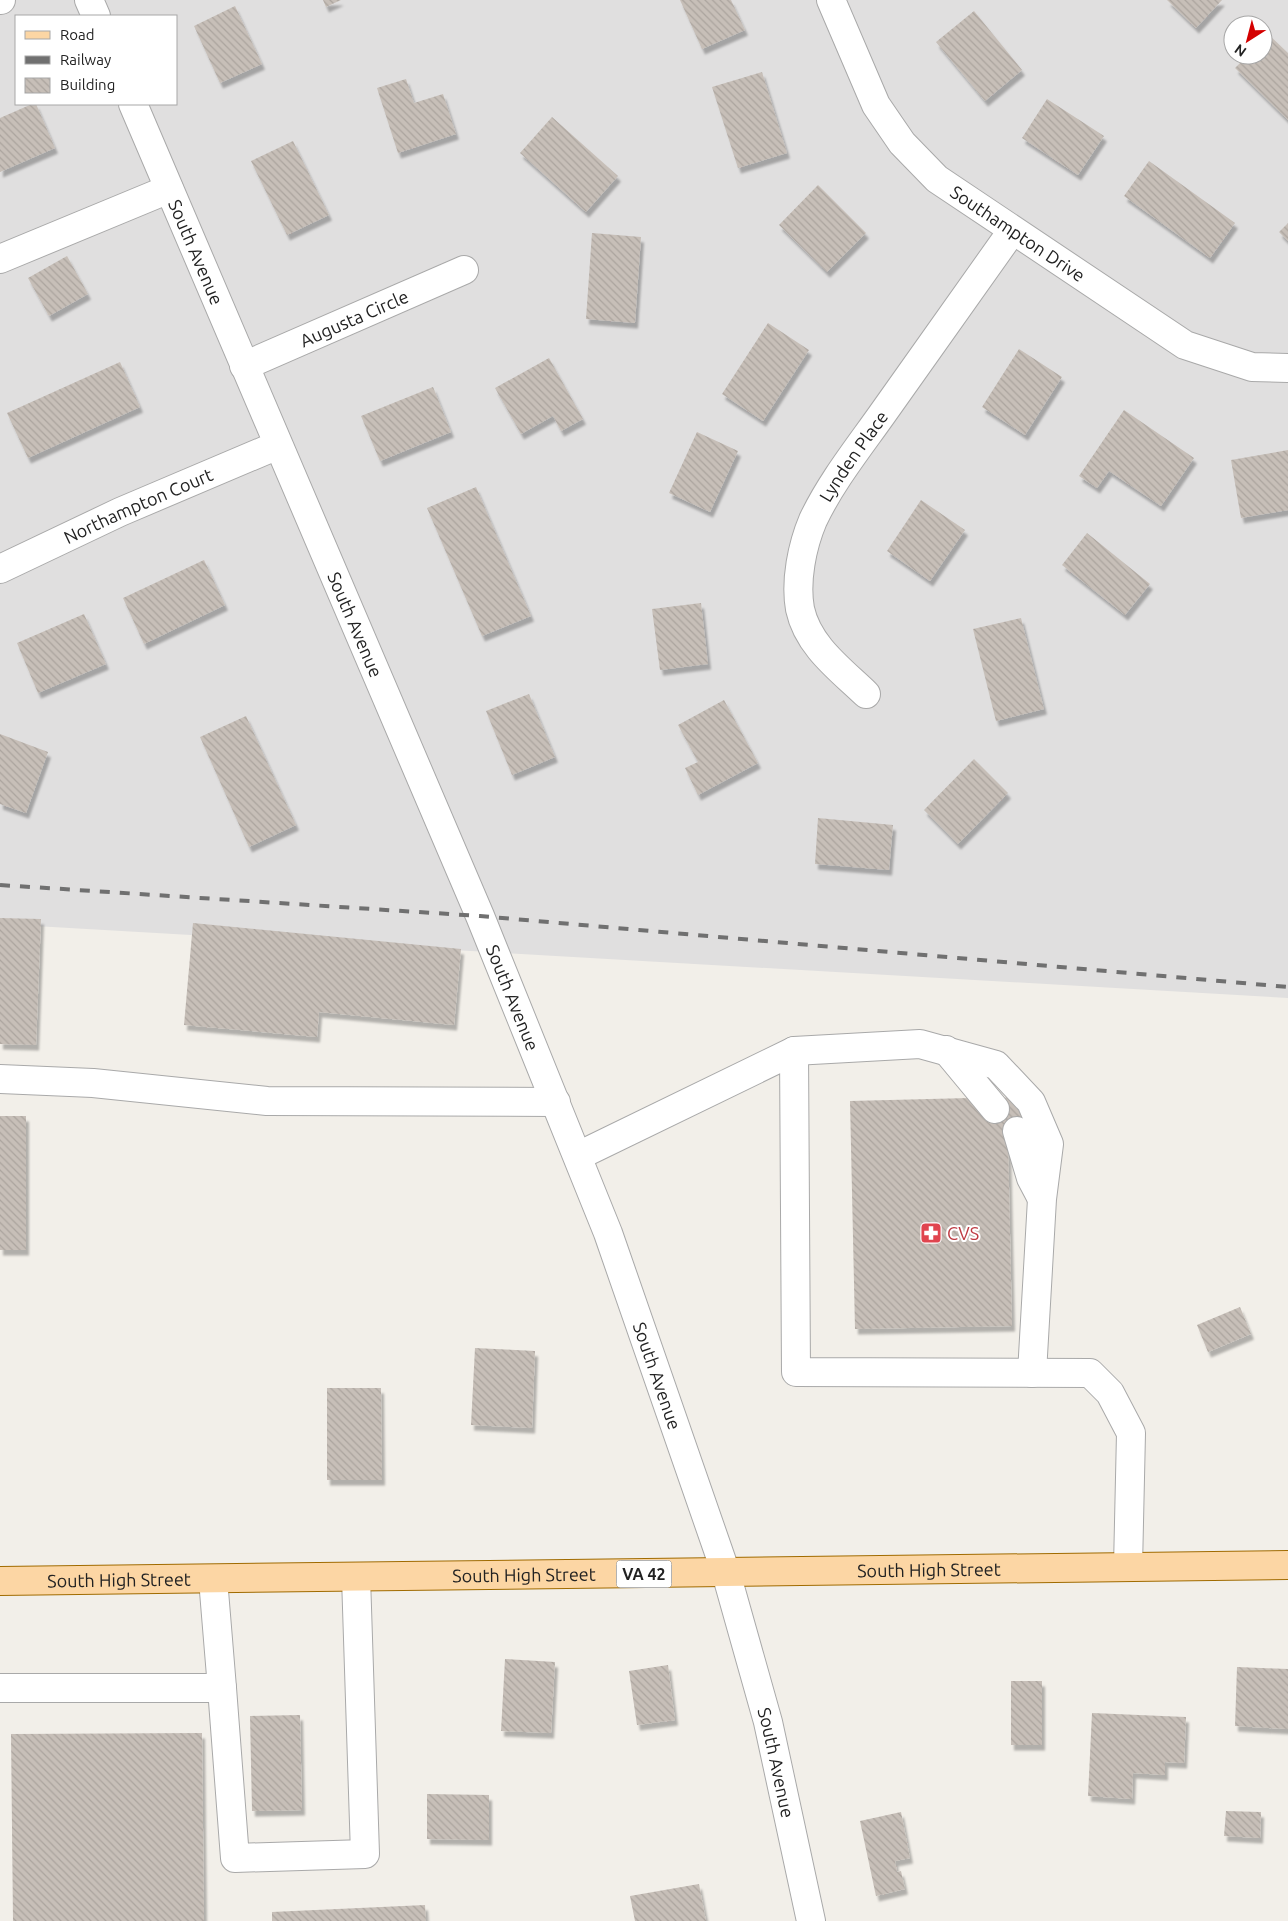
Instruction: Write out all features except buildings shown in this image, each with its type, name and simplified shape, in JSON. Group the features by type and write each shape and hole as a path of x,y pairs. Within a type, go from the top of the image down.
{"main road":[{"name":"South High Street","path":"0,1581 1288,1565"}],"street":[{"path":"89,0 96,15"},
{"name":"Southampton Drive","path":"831,0 876,105 902,143 937,179 1185,345 1252,367 1288,368"},
{"name":"South Avenue","path":"133,105 480,916 608,1233 726,1573 768,1722 811,1921"},
{"path":"0,259 169,189"},
{"name":"Lynden Place","path":"866,694 820,649 804,620 799,588 802,558 808,534 825,498 853,456 1012,231"},
{"name":"Augusta Circle","path":"244,366 464,270"},
{"name":"Northampton Court","path":"0,569 120,512 278,445"},
{"path":"578,1156 794,1051 920,1044 996,1065 1031,1102 1049,1144 1042,1199 1032,1373"},
{"path":"946,1050 995,1109"},
{"path":"794,1051 796,1372 1090,1373 1110,1393 1132,1433 1128,1567"},
{"path":"0,1079 93,1083 267,1101 556,1102"},
{"path":"1017,1131 1031,1178 1042,1199"},
{"path":"213,1579 235,1858 365,1854 356,1577"},
{"path":"0,1688 222,1688"}],"shaded area":[{"path":"0,0 1288,0 1288,998 0,924"}],"railway":[{"path":"0,885 480,916 1288,987"}],"place":[{"name":"CVS","path":"931,1233"}]}
